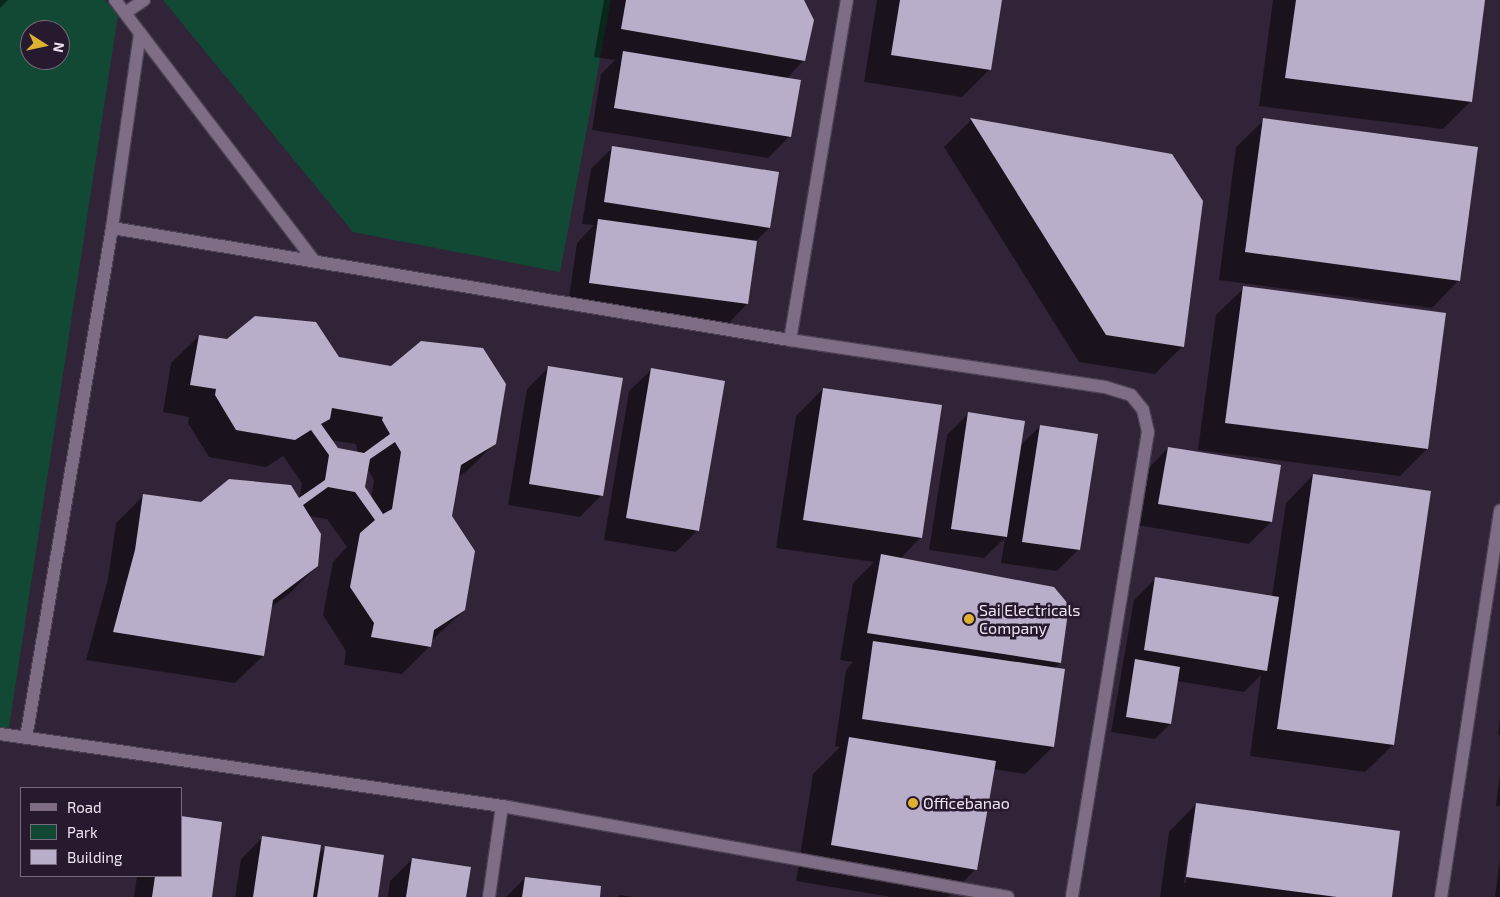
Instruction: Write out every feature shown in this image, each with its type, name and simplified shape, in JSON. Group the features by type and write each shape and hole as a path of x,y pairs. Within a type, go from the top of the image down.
{"street":[{"path":"115,0 315,262"},
{"path":"125,13 144,0"},
{"path":"790,340 846,0"},
{"path":"26,738 112,228 140,33"},
{"path":"112,228 790,340 1105,387 1131,394 1143,410 1148,432 1072,897"},
{"path":"1441,897 1500,510"},
{"path":"0,734 502,806 1008,897"},
{"path":"488,897 502,806"}],"green space":[{"path":"0,0 105,0 118,15 8,734 0,733"},
{"path":"163,0 611,0 560,272 353,232"}],"building":[{"path":"626,0 804,0 814,20 805,61 621,29"},
{"path":"900,0 1002,0 991,70 891,55"},
{"path":"1296,0 1485,0 1472,102 1285,78"},
{"path":"623,51 801,80 791,137 614,108"},
{"path":"970,118 1172,154 1203,201 1184,347 1106,335"},
{"path":"1263,118 1478,147 1460,281 1245,252"},
{"path":"612,146 779,172 770,228 604,202"},
{"path":"598,219 757,241 748,304 589,283"},
{"path":"1243,286 1446,313 1428,449 1225,423"},
{"path":"255,316 316,322 339,357 391,366 421,341 483,348 506,384 496,444 461,465 452,516 475,551 465,610 434,630 431,647 371,637 374,623 350,587 360,533 375,520 355,492 328,487 303,505 321,534 318,566 273,600 264,656 113,632 135,550 143,494 201,502 229,479 291,485 299,498 325,480 329,455 311,430 295,440 236,430 215,395 216,389 190,385 199,335 227,339","holes":["332,408 383,417 382,420 390,434 364,453 338,448 321,424 330,419","395,442 401,452 392,509 383,514 365,487 370,459"]},
{"path":"548,366 623,378 603,496 529,484"},
{"path":"651,368 725,381 699,531 626,518"},
{"path":"823,388 942,405 922,538 803,520"},
{"path":"968,412 1025,421 1007,537 951,529"},
{"path":"1040,425 1098,434 1080,550 1022,542"},
{"path":"1168,447 1281,465 1272,522 1158,504"},
{"path":"1313,474 1431,491 1394,745 1277,729"},
{"name":"Sai Electricals Company","path":"881,554 1054,587 1069,605 1061,663 867,633"},
{"path":"1155,577 1279,597 1267,671 1144,650"},
{"path":"873,641 1065,669 1054,747 862,719"},
{"path":"1135,659 1180,667 1171,724 1126,717"},
{"name":"Officebanao","path":"849,737 996,761 977,870 831,845"},
{"path":"1196,803 1400,831 1392,897 1337,897 1186,877"},
{"path":"182,816 222,822 212,897 152,897 155,877 182,877"},
{"path":"262,836 321,845 313,897 253,897"},
{"path":"325,846 384,855 378,897 317,897"},
{"path":"412,858 471,867 466,897 406,897"},
{"path":"525,877 601,886 600,897 522,897"}],"place":[{"name":"Sai Electricals Company","path":"969,619"},
{"name":"Officebanao","path":"913,803"}]}
